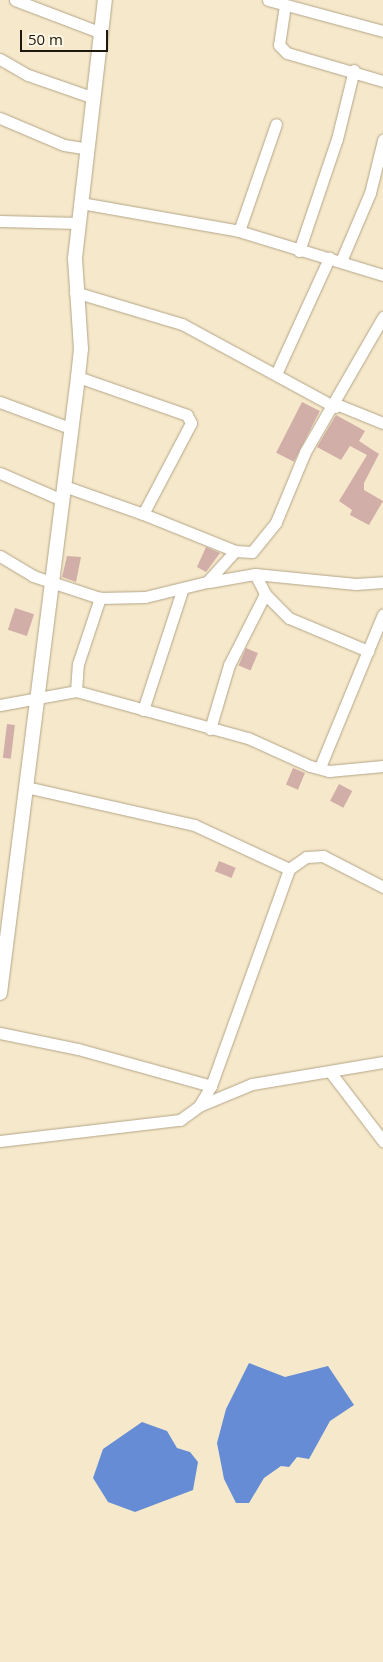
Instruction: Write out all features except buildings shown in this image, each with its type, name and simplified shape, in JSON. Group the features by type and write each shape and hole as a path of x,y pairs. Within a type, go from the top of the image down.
{"street":[{"path":"15,0 102,33"},
{"path":"0,993 26,788 40,695 49,583 78,377 81,348 75,292 79,223 105,0"},
{"path":"268,0 383,31"},
{"path":"285,5 280,45 287,53 354,70 383,81"},
{"path":"0,59 28,75 94,98"},
{"path":"299,251 337,139 354,70"},
{"path":"0,118 64,145 88,149"},
{"path":"239,231 276,124"},
{"path":"276,374 370,193 383,140"},
{"path":"81,204 239,231 299,251 335,259 383,275"},
{"path":"0,221 79,223"},
{"path":"75,292 182,324 335,406 383,423"},
{"path":"64,486 144,514 235,551 252,552 276,522 301,460 335,406 383,317"},
{"path":"78,377 187,415 191,423 144,514"},
{"path":"0,402 70,428"},
{"path":"0,473 62,500"},
{"path":"207,582 235,551"},
{"path":"0,556 49,583 100,598 182,591 207,582 255,574 356,584 383,582"},
{"path":"255,574 265,594 305,628 368,651"},
{"path":"143,710 182,591"},
{"path":"210,729 229,665 265,594"},
{"path":"76,691 78,664 100,598"},
{"path":"320,767 383,614"},
{"path":"0,705 40,695 76,691 248,738 329,771 383,766"},
{"path":"26,788 194,825 289,869"},
{"path":"199,1106 212,1086 289,869 306,857 323,856 383,887"},
{"path":"0,1034 78,1048 212,1086"},
{"path":"0,1141 180,1120 199,1106 252,1084 331,1073 383,1062"},
{"path":"331,1073 383,1141"}],"water":[{"path":"249,1363 285,1377 328,1366 354,1405 330,1421 309,1459 297,1457 289,1467 281,1466 264,1478 249,1503 236,1503 224,1479 217,1443 226,1409"},
{"path":"142,1422 167,1431 177,1448 190,1452 198,1462 193,1490 135,1512 108,1502 93,1478 103,1449"}]}
